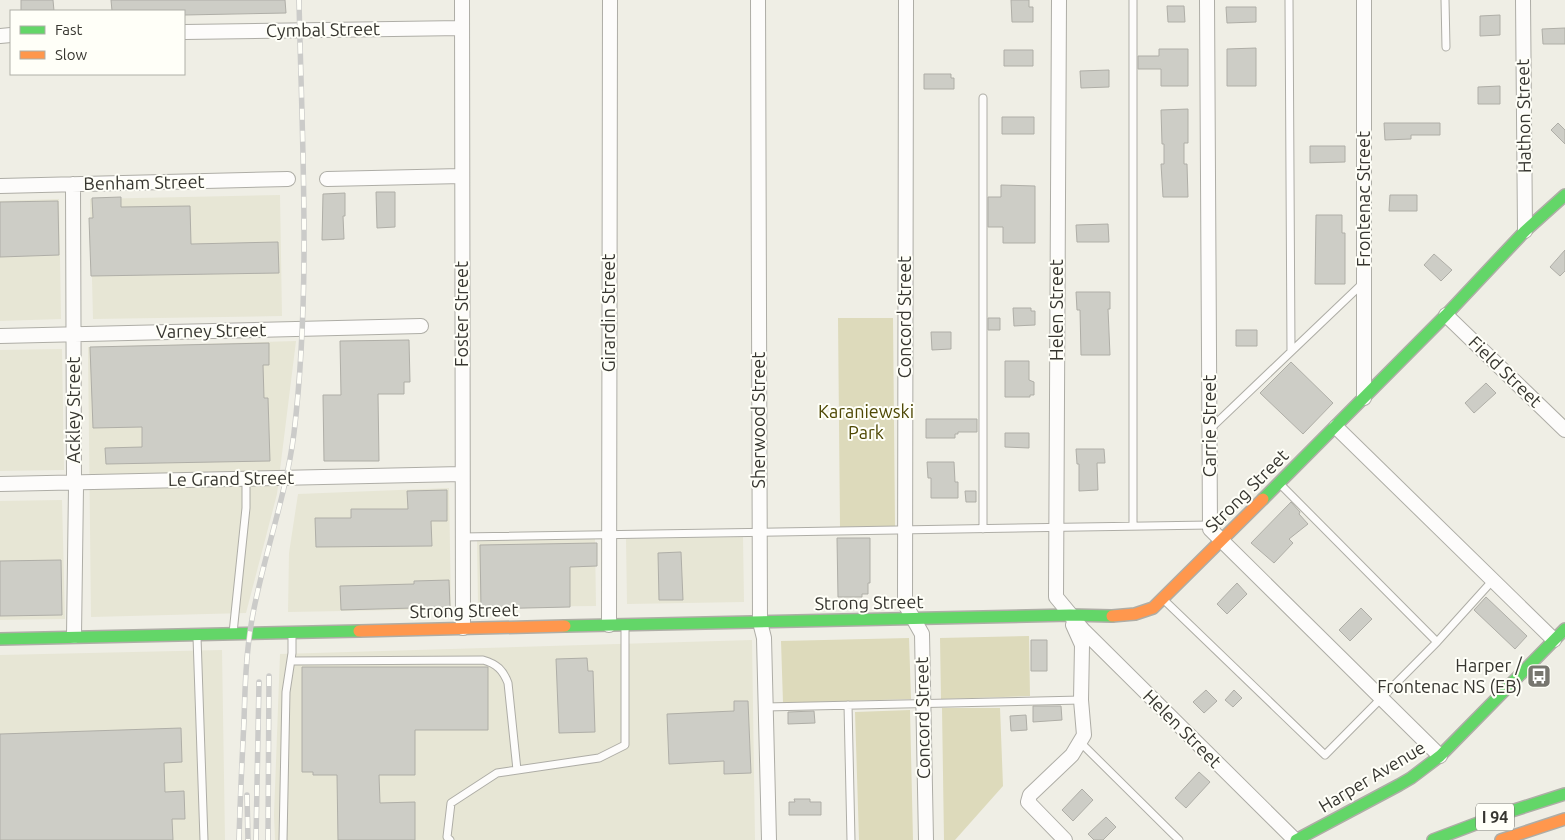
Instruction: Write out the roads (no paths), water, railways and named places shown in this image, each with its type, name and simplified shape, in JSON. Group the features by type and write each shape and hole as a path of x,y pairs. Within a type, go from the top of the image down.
{"main road":[{"name":"Strong Street","path":"0,639 1071,615 1120,616 1144,613 1153,608 1336,427 1525,231 1563,201"},
{"name":"Harper Avenue","path":"1296,840 1411,778 1440,756 1565,629"},
{"name":"I 94","path":"1434,840 1502,814 1565,794"},
{"name":"I 94","path":"1502,840 1565,819"}],"street":[{"name":"Foster Street","path":"462,0 462,628"},
{"name":"Girardin Street","path":"609,625 610,0"},
{"name":"Sherwood Street","path":"758,0 760,622 764,638 769,840"},
{"name":"Concord Street","path":"906,0 905,604 922,634 926,840"},
{"name":"Helen Street","path":"1059,0 1056,597 1084,631 1296,840"},
{"name":"Carrie Street","path":"1207,0 1210,525"},
{"name":"Frontenac Street","path":"1364,0 1364,398"},
{"name":"Hathon Street","path":"1523,0 1525,231"},
{"name":"Cymbal Street","path":"185,32 462,28"},
{"path":"327,179 462,176"},
{"name":"Benham Street","path":"0,186 288,180"},
{"name":"Ackley Street","path":"73,184 76,487 74,636"},
{"name":"Field Street","path":"1446,315 1565,430"},
{"name":"Varney Street","path":"0,336 422,326"},
{"path":"1336,427 1554,640"},
{"name":"Le Grand Street","path":"0,484 462,474"},
{"path":"1210,525 1210,529 1221,541 1440,756"},
{"path":"1065,840 1028,802 1030,795 1072,755 1081,743 1085,733 1081,700 1082,644 1075,631 1071,615"}],"lane":[{"path":"1132,0 1132,526"},
{"path":"1289,0 1291,351"},
{"path":"1445,0 1446,47"},
{"path":"983,98 983,529"},
{"path":"1210,429 1364,282"},
{"path":"233,633 246,508 246,479"},
{"path":"1279,483 1437,642"},
{"path":"462,537 1210,525"},
{"path":"1162,599 1325,754 1437,642 1493,580"},
{"path":"450,840 447,837 451,803 497,773 599,758 625,745 625,625"},
{"path":"283,840 286,692 291,661 292,632"},
{"path":"197,634 204,840"},
{"path":"291,661 483,660 494,663 505,674 508,683 517,770"},
{"path":"766,707 1081,700"},
{"path":"848,705 851,840"},
{"path":"1081,743 1179,840"}],"railway":[{"path":"239,840 245,683 250,632 262,573 286,480 294,433 299,379 304,271 299,0"},
{"path":"268,840 269,676"},
{"path":"256,840 259,682"},
{"path":"247,795 248,840"}],"place":[{"name":"Harper / Frontenac NS (EB)","path":"1539,676"}],"park label":[{"name":"Karaniewski Park","path":"866,422"}]}
